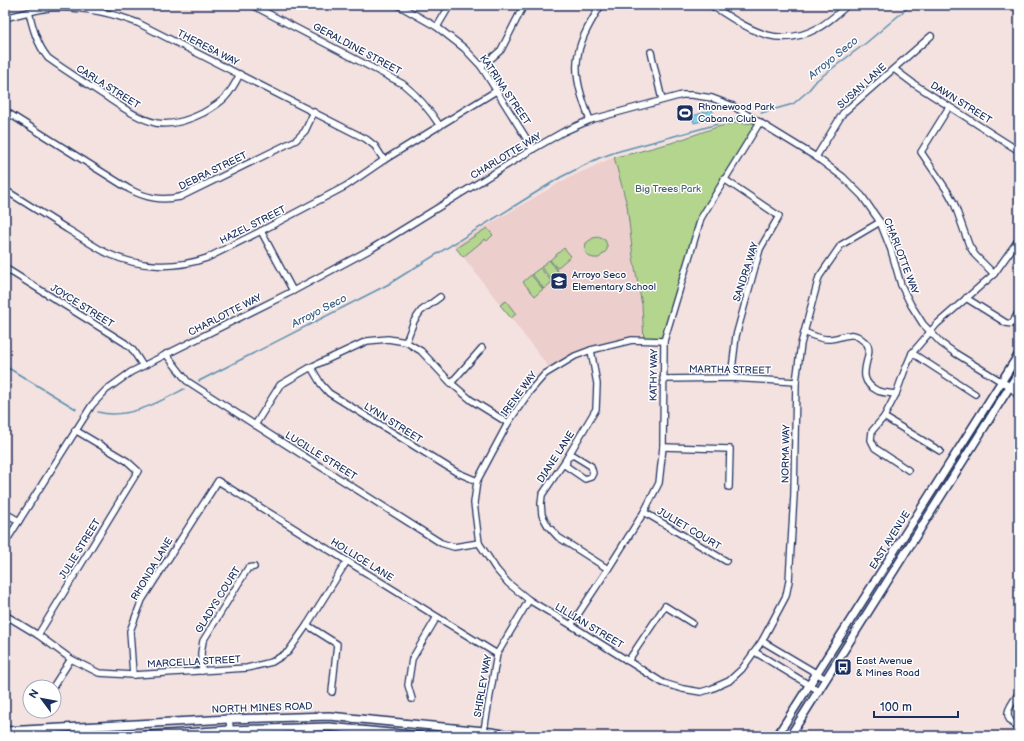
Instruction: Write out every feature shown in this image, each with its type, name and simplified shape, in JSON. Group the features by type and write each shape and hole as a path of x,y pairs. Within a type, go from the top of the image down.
{"main road":[{"name":"EAST AVENUE","path":"777,736 1019,354"},
{"name":"EAST AVENUE","path":"790,736 1019,372"},
{"name":"NORTH MINES ROAD","path":"5,731 229,719 329,716 519,736"},
{"path":"136,736 230,733 329,727 421,736"}],"street":[{"name":"GERALDINE STREET","path":"252,5 403,84 416,94 429,109 440,126"},
{"name":"KATRINA STREET","path":"398,5 437,27 464,48 480,66 533,149"},
{"path":"437,27 450,5"},
{"path":"480,66 501,50 524,5"},
{"path":"590,120 581,97 578,83 578,52 588,27 601,5"},
{"path":"711,5 757,33 784,38 807,33 819,27 848,5"},
{"name":"THERESA WAY","path":"5,18 50,8 88,7 138,23 366,139 375,146 384,160"},
{"name":"CARLA STREET","path":"29,12 35,36 48,58 128,111 144,119 157,123 185,121 219,104 227,97 240,74"},
{"name":"SUSAN LANE","path":"816,157 843,113 931,36"},
{"path":"651,52 662,100"},
{"name":"DAWN STREET","path":"894,69 914,84 1019,151"},
{"name":"HAZEL STREET","path":"5,190 108,253 123,260 156,266 191,264 261,232 346,186 384,160 496,91"},
{"name":"CHARLOTTE WAY","path":"5,543 84,415 106,390 131,372 293,291 371,249 563,132 590,120 682,95 702,96 722,101 746,113 816,157 852,185 870,206 880,222 887,238 901,285 907,298 931,332 941,343 955,353 1010,387 1019,390"},
{"path":"949,106 921,152 948,192 969,245 975,255 994,274"},
{"name":"DEBRA STREET","path":"5,111 129,189 142,196 154,199 180,197 296,140 305,131 314,112"},
{"name":"KATHY WAY","path":"571,625 644,512 659,483 663,447 664,341 701,218 757,121"},
{"name":"SANDRA WAY","path":"724,179 779,216 760,249 736,336 731,378"},
{"name":"NORMA WAY","path":"711,689 729,680 742,669 762,641 786,596 789,581 794,495 796,382 800,344 819,277 841,245 880,222"},
{"path":"261,232 293,291"},
{"path":"908,470 875,448 871,440 872,431 884,417 896,394 912,353 937,324 994,274 1019,239"},
{"name":"JOYCE STREET","path":"5,268 125,343 132,349 143,366"},
{"path":"406,342 414,321 420,311 440,297"},
{"path":"966,298 1006,323 1012,324 1019,312"},
{"path":"804,332 827,340 845,335 858,337 867,345 870,352 864,368 866,380 878,391 896,394"},
{"path":"255,425 280,385 311,367 366,341 388,339 406,342 420,351 451,383 471,400 508,423"},
{"name":"IRENE WAY","path":"479,543 474,503 477,481 508,423 545,374 575,356 591,350 632,340 664,341"},
{"path":"451,383 482,348"},
{"name":"DIANE LANE","path":"591,350 597,384 596,410 567,458 542,494 542,515 548,526 558,536 608,569"},
{"path":"912,353 975,394"},
{"name":"LUCILLE STREET","path":"166,354 187,380 198,388 441,543 454,547 479,543"},
{"name":"LYNN STREET","path":"311,367 321,384 329,393 456,472 477,481"},
{"name":"MARTHA STREET","path":"663,379 731,378 796,382"},
{"name":"CHARLOTTE WAY","path":"1010,387 1019,397"},
{"path":"884,417 940,451"},
{"name":"JULIE STREET","path":"38,635 138,471 127,461 75,430"},
{"path":"663,447 730,449 729,487"},
{"path":"573,455 592,466 593,474 585,479 566,466 567,458 573,455"},
{"name":"HOLLICE LANE","path":"218,480 497,654"},
{"name":"RHONDA LANE","path":"133,675 130,632 142,600 218,480"},
{"path":"5,512 19,521"},
{"name":"JULIET COURT","path":"644,512 726,562"},
{"name":"LILLIAN STREET","path":"479,543 496,569 508,583 529,600 662,683 701,692 711,689"},
{"name":"MARCELLA STREET","path":"5,615 38,635 71,659 99,673 133,675 247,668 272,662 288,652 308,625 347,561"},
{"name":"GLADYS COURT","path":"202,671 200,653 203,641 248,568 254,567"},
{"name":"SHIRLEY WAY","path":"483,733 497,654 529,600"},
{"path":"628,661 665,606 692,623"},
{"path":"412,699 408,685 412,658 437,617"},
{"path":"308,625 337,644 332,692"},
{"path":"762,641 826,679"},
{"path":"755,652 819,691"},
{"path":"58,679 71,659"},
{"path":"1019,692 1009,707 1007,716 1012,724 1019,728"},
{"path":"229,719 230,733"}],"shaded area":[{"name":"Arroyo Seco Elementary School","path":"614,157 627,205 633,257 642,305 644,341 591,350 551,370 454,245 564,180"}],"green space":[{"name":"Big Trees Park","path":"741,122 744,124 760,122 701,218 664,341 644,341 642,305 633,257 627,205 614,157 671,143 717,127"},
{"path":"487,228 493,235 487,241 485,239 463,257 456,248"},
{"path":"598,237 605,240 607,250 599,258 589,257 585,250 586,243 593,238"},
{"path":"564,248 571,256 557,268 550,260"},
{"path":"549,260 561,275 553,281 541,267"},
{"path":"540,268 552,282 544,289 532,274"},
{"path":"531,275 543,289 535,296 523,282"},
{"path":"506,301 516,314 511,318 500,305"}],"water":[{"path":"712,109 715,118 694,123 692,116"}],"waterway":[{"name":"Arroyo Seco","path":"761,113 793,104 808,91 817,80 866,43 911,5"},
{"path":"199,381 387,285 561,177 599,158 740,118"},
{"name":"Arroyo Seco","path":"5,366 76,409"},
{"name":"Arroyo Seco","path":"98,412 109,414 131,412 153,404 184,389"}],"place":[{"name":"Rhonewood Park Cabana Club","path":"685,113"},
{"name":"Arroyo Seco Elementary School","path":"559,281"},
{"name":"East Avenue & Mines Road","path":"843,667"}]}
